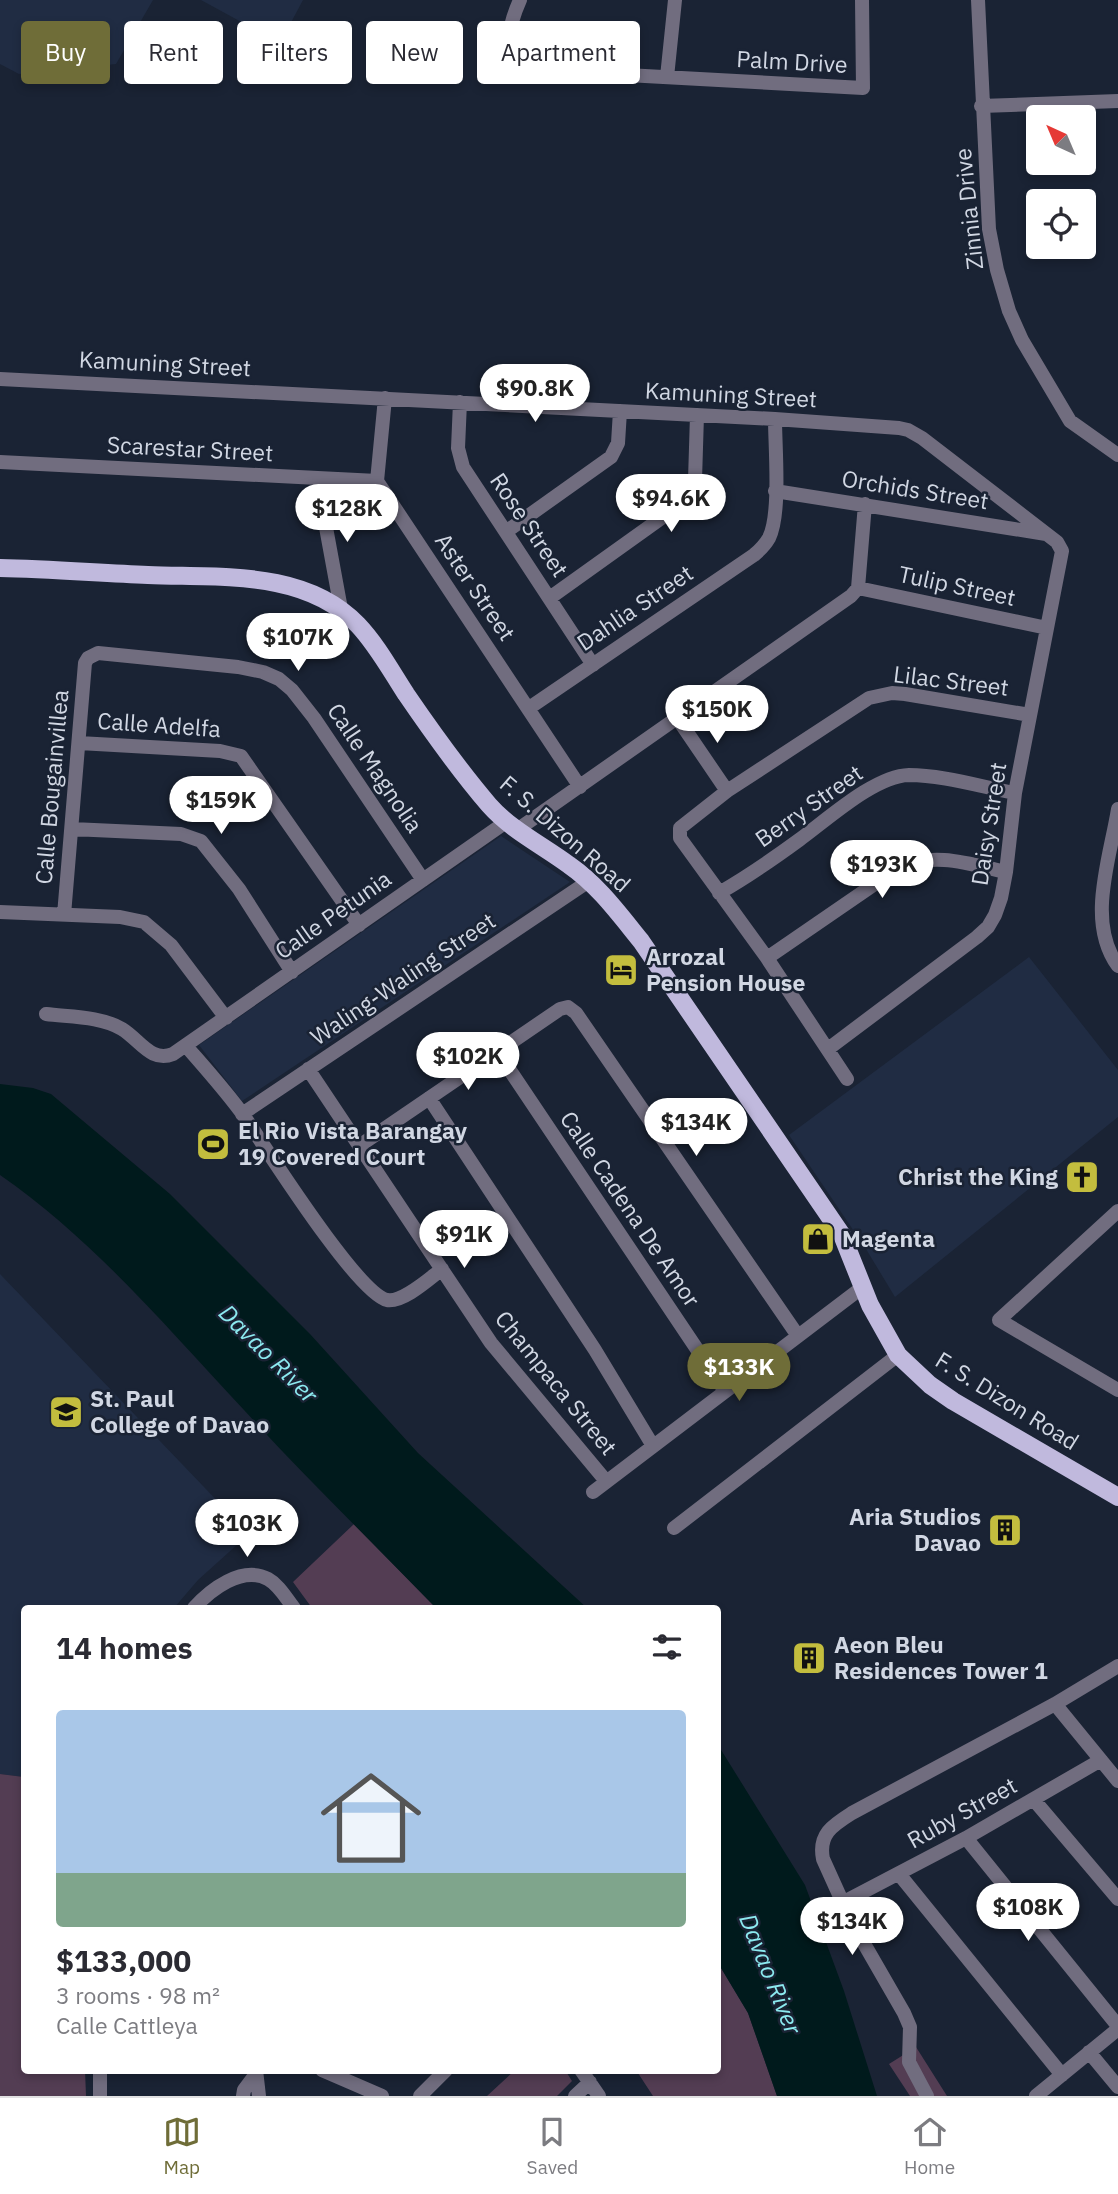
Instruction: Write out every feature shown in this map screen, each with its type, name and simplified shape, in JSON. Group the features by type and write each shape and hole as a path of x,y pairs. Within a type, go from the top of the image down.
{"main road":[{"name":"F. S. Dizon Road","path":"0,568 243,578 287,585 341,609 359,626 431,731 472,784 511,826 589,881 614,907 641,942 842,1235 883,1330 898,1355 930,1385 954,1401 1118,1497"}],"street":[{"name":"Palm Drive","path":"520,0 511,24 509,42 513,58 524,67 535,71 863,88 862,0"},
{"path":"667,78 675,0"},
{"name":"Zinnia Drive","path":"978,0 989,229 1009,311 1070,421 1118,456"},
{"path":"981,106 1118,101"},
{"name":"Kamuning Street","path":"0,379 775,419 908,430 1047,534"},
{"path":"377,481 385,398"},
{"name":"Rose Street","path":"460,402 459,458 593,664"},
{"path":"507,531 611,457 618,443 620,411"},
{"path":"551,597 688,499 695,480 697,415"},
{"name":"Dahlia Street","path":"528,708 754,555 768,540 775,491 775,419"},
{"name":"Scarestar Street","path":"0,462 377,481"},
{"path":"327,479 325,522 341,609"},
{"name":"Aster Street","path":"377,481 580,787"},
{"name":"Orchids Street","path":"775,491 1047,534"},
{"path":"858,588 865,504"},
{"name":"Daisy Street","path":"828,1049 988,927 995,915 1006,872 1015,793 1062,551 1060,545 1047,534"},
{"name":"Tulip Street","path":"858,588 1047,628"},
{"name":"Calle Petunia","path":"46,1014 109,1023 120,1028 154,1056 160,1058 173,1054 424,880 580,787 842,604 858,588"},
{"name":"Calle Magnolia","path":"85,663 88,658 98,653 238,667 263,672 279,679 292,690 314,718 424,880"},
{"name":"Calle Bougainvillea","path":"64,915 85,663"},
{"name":"Lilac Street","path":"719,893 680,838 680,828 727,790 855,706 879,695 892,693 1030,715"},
{"path":"678,719 727,790"},
{"name":"Calle Adelfa","path":"79,743 220,751 241,756 359,925"},
{"name":"Berry Street","path":"719,893 749,875 863,794 894,778 908,775 927,777 1015,793"},
{"path":"1118,809 1114,855 1101,916 1105,944 1118,966"},
{"path":"72,829 181,834 201,841 239,889 292,972"},
{"path":"767,958 910,862 937,859 1006,872"},
{"name":"Waling-Waling Street","path":"242,1114 589,881"},
{"path":"719,893 767,958 847,1079"},
{"path":"0,912 120,917 144,922 170,945 226,1018"},
{"path":"359,1146 560,1009 568,1007 576,1013 798,1336"},
{"path":"186,1046 242,1114 308,1212 349,1265 378,1296 393,1300 402,1297 442,1269"},
{"name":"Calle Cadena De Amor","path":"498,1051 725,1391"},
{"name":"Champaca Street","path":"308,1069 509,1367 606,1481"},
{"path":"429,1098 595,1350 653,1446"},
{"path":"1118,1211 999,1320 1118,1391"},
{"path":"593,1492 864,1286"},
{"path":"674,1528 898,1355"},
{"path":"197,1605 217,1587 229,1581 256,1575 268,1579 281,1590 292,1605"},
{"path":"927,2096 909,2062 912,2038 904,2012 842,1903 822,1859 821,1849 826,1832 836,1823 1116,1670"},
{"path":"1055,1704 1118,1781"},
{"name":"Ruby Street","path":"842,1903 966,1838 1101,1760"},
{"path":"1034,1800 1118,1899"},
{"path":"966,1838 1118,2027 1036,2096"},
{"path":"899,1874 1062,2075"},
{"path":"1089,2052 1118,2087"},
{"path":"100,2074 100,2096"},
{"path":"243,2096 255,2074"},
{"path":"256,2074 259,2096"},
{"path":"331,2074 382,2096"},
{"path":"420,2096 442,2074"},
{"path":"575,2096 585,2076"},
{"path":"585,2076 598,2096"}],"shaded area":[{"path":"0,0 153,0 141,21 124,21 124,50 116,64 110,65 110,21 21,21 21,74 0,64"},
{"path":"201,0 303,0 292,21 240,21"},
{"path":"501,836 570,882 242,1101 199,1045"},
{"path":"1029,957 1118,1070 1118,1117 895,1297 789,1135"},
{"name":"St. Paul College of Davao","path":"0,1274 249,1534 198,1580 177,1605 21,1605 21,1777 0,1774"},
{"path":"354,1524 433,1605 310,1605 293,1582"},
{"path":"0,1774 21,1777 21,2074 85,2074 86,2096 0,2096"},
{"path":"721,1968 748,2013 777,2096 653,2096 639,2074 721,2074"},
{"path":"916,2047 947,2096 910,2096 889,2064"},
{"path":"511,2074 568,2074 572,2081 557,2096 487,2096"}],"water":[{"name":"Davao River","path":"0,1084 33,1088 51,1094 170,1194 310,1334 418,1453 584,1605 433,1605 98,1256 35,1201 0,1175"},
{"name":"Davao River","path":"721,1750 805,1885 844,1991 877,2096 777,2096 748,2013 721,1968"}],"place":[{"name":"Arrozal Pension House","path":"621,970"},
{"name":"El Rio Vista Barangay 19 Covered Court","path":"213,1144"},
{"name":"Christ the King","path":"1082,1177"},
{"name":"Magenta","path":"818,1239"},
{"name":"St. Paul College of Davao","path":"66,1412"},
{"name":"Aria Studios Davao","path":"1005,1530"},
{"name":"Aeon Bleu Residences Tower 1","path":"809,1658"}]}
